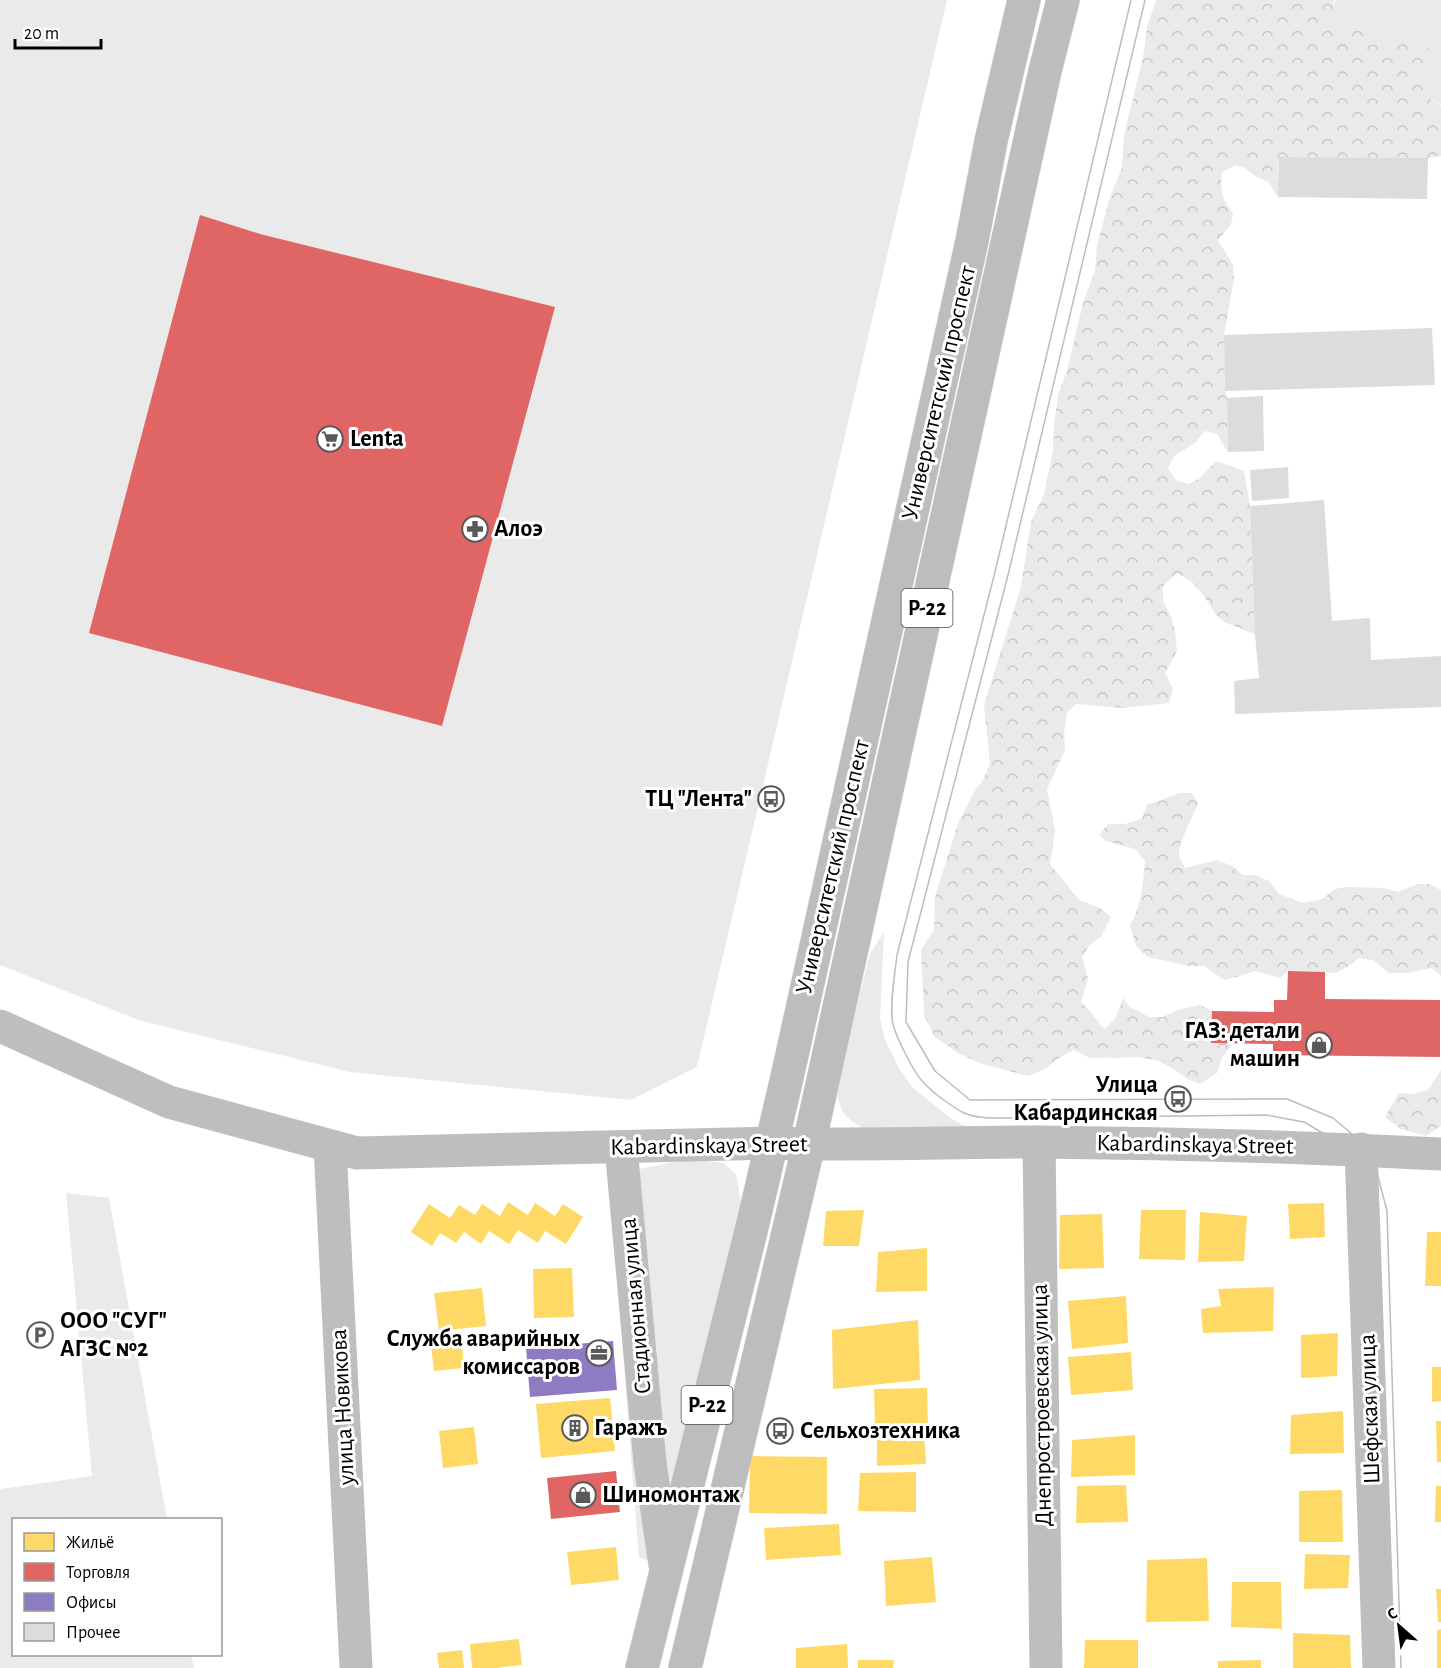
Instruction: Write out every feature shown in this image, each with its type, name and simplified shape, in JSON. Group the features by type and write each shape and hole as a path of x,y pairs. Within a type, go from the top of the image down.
{"highway":[{"name":"Университетский проспект","path":"642,1668 753,1223 967,265 1008,63 1024,0"},
{"name":"Университетский проспект","path":"685,1668 809,1144 1045,71 1063,0"}],"street":[{"name":"Kabardinskaya Street","path":"0,1026 169,1102 357,1153 771,1143 1039,1142 1361,1149 1441,1154"},
{"name":"Днепростроевская улица","path":"1039,1142 1046,1668"},
{"name":"улица Новикова","path":"330,1146 356,1668"},
{"name":"Стадионная улица","path":"621,1147 650,1463 666,1572"},
{"name":"Шефская улица","path":"1361,1149 1379,1668"}],"green space":[{"path":"0,0 947,0 697,1067 631,1100 350,1072 141,1021 0,965"},
{"path":"1156,0 1334,0 1332,14 1327,22 1341,30 1360,30 1370,45 1410,38 1428,47 1434,64 1424,80 1429,99 1441,105 1441,156 1428,158 1279,157 1278,197 1268,182 1244,168 1236,165 1222,172 1222,194 1233,213 1231,225 1218,240 1233,265 1234,279 1224,335 1228,452 1217,434 1205,431 1195,443 1174,456 1168,469 1176,480 1188,484 1199,479 1216,461 1244,471 1250,506 1255,634 1224,622 1216,615 1192,582 1177,573 1163,586 1163,601 1175,631 1177,651 1165,673 1173,689 1169,703 1122,708 1076,704 1067,712 1064,733 1065,750 1047,789 1055,831 1050,864 1079,900 1100,908 1111,917 1102,935 1082,956 1088,979 1081,1002 1104,1029 1114,1019 1123,998 1130,1007 1149,1017 1163,1017 1177,1010 1200,1005 1212,1011 1211,1043 1233,1043 1222,1058 1217,1073 1200,1084 1159,1061 1139,1057 1091,1058 1073,1050 1029,1076 982,1064 958,1053 935,1037 924,1015 921,950 934,930 935,897 958,823 990,764 984,705 1021,587 1031,522 1044,494 1053,451 1058,395 1067,371 1083,303 1095,270 1097,246 1110,197 1122,168 1124,135 1143,57 1147,27"},
{"path":"1336,0 1441,0 1441,104 1429,99 1413,38 1370,45 1326,22"},
{"path":"1179,793 1192,793 1198,804 1179,850 1179,857 1185,868 1217,860 1232,866 1243,875 1255,875 1269,881 1279,894 1303,903 1323,899 1335,889 1346,887 1383,888 1398,892 1418,884 1429,884 1441,890 1441,976 1432,968 1407,973 1389,973 1373,960 1359,958 1336,973 1288,971 1280,978 1255,971 1224,980 1204,966 1188,966 1148,957 1136,946 1130,925 1143,886 1145,861 1135,849 1106,841 1099,835 1108,824 1125,824 1142,819 1147,804"},
{"path":"884,932 880,1019 885,1040 899,1068 912,1087 950,1118 980,1134 870,1131 855,1124 842,1110 836,1088 870,954"},
{"path":"1441,1070 1441,1126 1426,1136 1401,1129 1385,1117 1399,1093 1412,1094 1428,1090"},
{"path":"689,1159 723,1163 736,1174 741,1203 655,1562 639,1558 609,1175"},
{"path":"66,1193 109,1198 167,1518 12,1518 12,1656 191,1656 194,1668 0,1668 0,1489 92,1476"}],"building: Жильё":[{"path":"508,1202 528,1215 535,1203 555,1216 563,1204 583,1217 566,1244 545,1231 538,1243 518,1230 509,1244 489,1231 481,1244 464,1232 456,1243 440,1233 432,1246 411,1232 429,1204 450,1218 459,1205 475,1215 482,1204 500,1216"},
{"path":"1324,1203 1325,1237 1290,1239 1288,1204"},
{"path":"864,1210 859,1246 823,1246 826,1211"},
{"path":"1141,1210 1186,1210 1185,1260 1139,1259"},
{"path":"1200,1212 1247,1216 1244,1261 1198,1262"},
{"path":"1102,1214 1104,1268 1059,1269 1060,1215"},
{"path":"1427,1232 1441,1232 1441,1286 1425,1286"},
{"path":"927,1248 927,1291 876,1292 878,1252"},
{"path":"572,1268 574,1317 534,1318 533,1269"},
{"path":"1274,1287 1273,1331 1203,1333 1201,1309 1221,1306 1218,1289"},
{"path":"482,1288 486,1326 439,1331 434,1293"},
{"path":"1126,1296 1128,1343 1072,1349 1068,1301"},
{"path":"918,1320 920,1380 833,1389 832,1330"},
{"path":"461,1333 464,1368 434,1371 430,1336"},
{"path":"1338,1333 1337,1376 1301,1378 1301,1335"},
{"path":"1131,1352 1133,1390 1071,1395 1068,1357"},
{"path":"1432,1367 1441,1367 1441,1401 1432,1402"},
{"path":"927,1388 928,1426 875,1430 874,1389"},
{"name":"Гаражъ","path":"610,1398 615,1451 541,1458 536,1404"},
{"path":"1343,1411 1344,1453 1290,1454 1291,1415"},
{"path":"1436,1421 1441,1421 1441,1462 1437,1462"},
{"path":"474,1427 478,1464 443,1468 439,1431"},
{"path":"924,1434 926,1464 877,1466 877,1437"},
{"path":"1135,1435 1135,1475 1071,1477 1072,1440"},
{"path":"750,1456 827,1457 827,1514 749,1513"},
{"path":"916,1472 916,1512 858,1511 860,1473"},
{"path":"1126,1485 1128,1522 1076,1523 1077,1486"},
{"path":"1436,1486 1441,1486 1441,1522 1435,1522"},
{"path":"1342,1490 1343,1542 1299,1542 1299,1491"},
{"path":"839,1524 841,1555 766,1560 764,1528"},
{"path":"616,1547 619,1580 571,1585 567,1552"},
{"path":"1305,1554 1350,1555 1348,1588 1304,1589"},
{"path":"932,1557 936,1602 886,1606 884,1561"},
{"path":"1207,1558 1209,1621 1146,1622 1147,1560"},
{"path":"1232,1582 1281,1582 1282,1629 1231,1627"},
{"path":"1436,1589 1441,1589 1441,1622 1438,1622"},
{"path":"1441,1629 1441,1668 1437,1668 1437,1630"},
{"path":"1293,1633 1350,1635 1351,1668 1293,1668"},
{"path":"519,1639 522,1665 472,1668 470,1644"},
{"path":"1085,1640 1138,1640 1138,1668 1084,1668"},
{"path":"847,1644 848,1668 796,1668 796,1648"},
{"path":"462,1650 464,1668 439,1668 437,1653"},
{"path":"858,1660 894,1660 893,1668 858,1668"},
{"path":"1261,1660 1261,1668 1218,1668 1218,1661"}],"building: Торговля":[{"name":"Lenta","path":"200,215 260,234 555,307 442,726 89,633"},
{"path":"1288,971 1325,972 1325,999 1440,1000 1440,1057 1273,1055 1273,1044 1211,1043 1212,1011 1274,1012 1274,1000 1287,1000"},
{"name":"Шиномонтаж","path":"616,1471 620,1512 551,1519 547,1478"}],"building: Офисы":[{"path":"613,1341 617,1390 530,1397 526,1348"}],"building: Прочее":[{"path":"1279,157 1428,158 1427,199 1278,197"},
{"path":"1432,328 1435,385 1225,391 1224,335"},
{"path":"1263,396 1264,451 1228,452 1227,398"},
{"path":"1288,467 1289,498 1252,501 1250,470"},
{"path":"1324,500 1332,621 1370,618 1371,660 1441,656 1441,707 1235,714 1234,681 1259,678 1250,506"}],"tram line":[{"path":"1131,0 995,572 897,955 892,999 893,1024 906,1054 923,1082 948,1103 969,1115 998,1118 1266,1115 1304,1122 1350,1149 1361,1164 1369,1189 1373,1219 1389,1668"},
{"path":"1145,0 1008,575 908,962 906,1022 935,1071 970,1100 1287,1099 1333,1118 1371,1150 1387,1211 1401,1668"}],"place":[{"name":"Lenta","path":"330,439"},
{"name":"Алоэ","path":"475,529"},
{"name":"ТЦ \"Лента\"","path":"771,799"},
{"name":"ГАЗ: детали машин","path":"1319,1045"},
{"name":"Улица Кабардинская","path":"1178,1099"},
{"name":"ООО \"СУГ\" АГЗС №2","path":"40,1335"},
{"name":"Служба аварийных комиссаров","path":"599,1353"},
{"name":"Гаражъ","path":"575,1428"},
{"name":"Сельхозтехника","path":"780,1431"},
{"name":"Шиномонтаж","path":"583,1495"}]}
